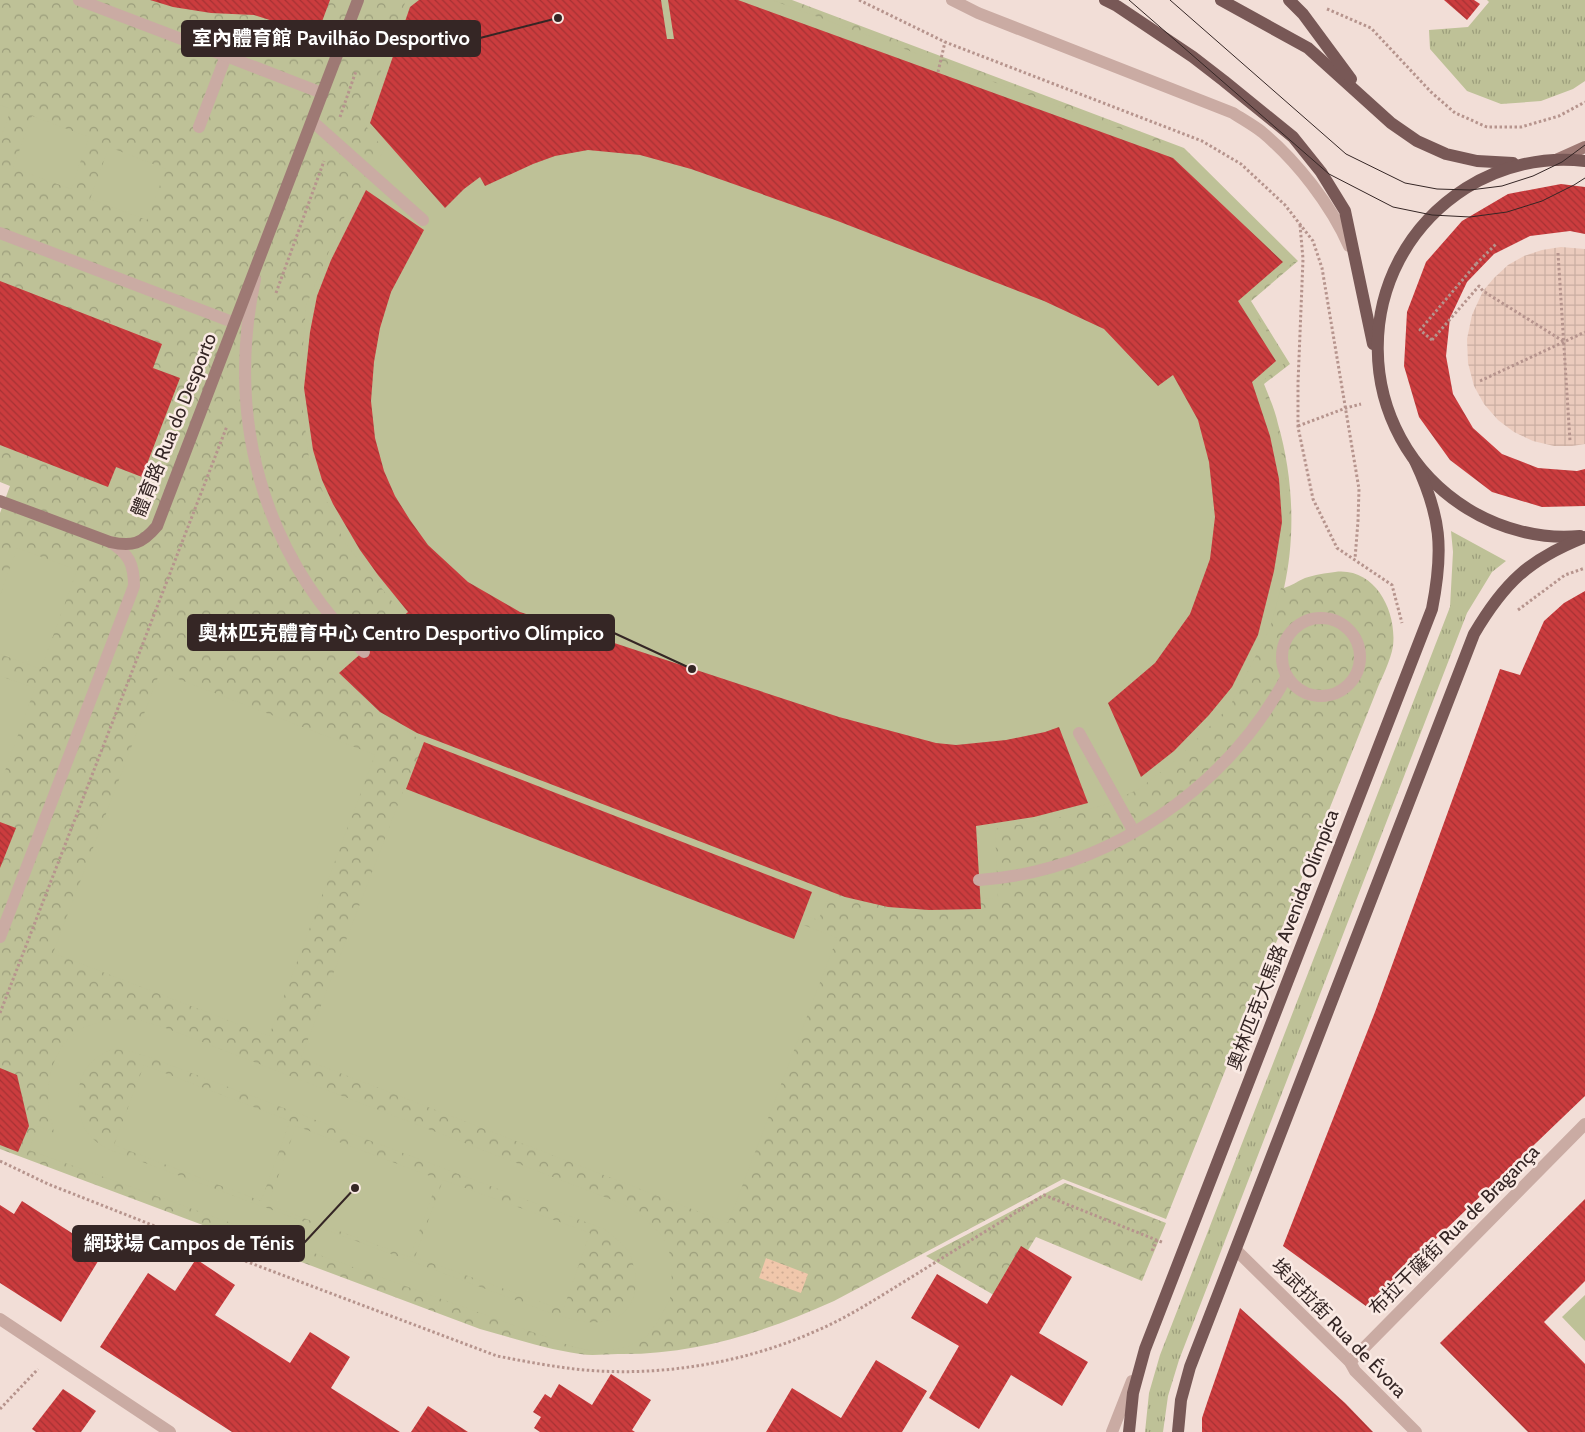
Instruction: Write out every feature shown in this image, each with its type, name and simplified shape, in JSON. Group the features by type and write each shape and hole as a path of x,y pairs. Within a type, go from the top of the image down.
{"main road":[{"path":"1105,0 1193,57 1293,138 1321,172 1345,210 1383,397 1394,427 1414,461 1430,480 1454,501 1481,517 1510,529 1542,535 1585,536"},
{"path":"1221,0 1308,48 1391,123 1417,141 1446,154 1477,161 1507,164 1554,160 1585,161"},
{"path":"1289,0 1303,14 1368,101"},
{"path":"1378,366 1377,334 1382,302 1392,272 1408,244 1427,219 1451,198 1478,181 1507,168 1538,161"},
{"name":"奧林匹克大馬路 Avenida Olímpica","path":"1130,1432 1133,1393 1145,1349 1432,609 1438,579 1440,548 1428,489 1414,461"},
{"path":"1178,1432 1181,1400 1186,1381 1474,634 1490,607 1511,582 1535,562 1562,546 1585,536"}],"street":[{"path":"79,0 322,93"},
{"name":"體育路 Rua do Desporto","path":"0,501 110,542 125,545 136,543 148,536 157,526 358,0"},
{"path":"952,0 978,13 1233,113 1260,131 1283,151 1304,176 1340,226 1356,260"},
{"path":"199,127 226,56"},
{"path":"312,121 424,220"},
{"path":"1554,160 1585,147"},
{"path":"270,231 256,276 249,308 245,347 246,403 256,466 270,511 298,568 324,607 364,652"},
{"path":"0,233 235,323"},
{"path":"0,937 134,586 134,573 130,560 122,550 110,542"},
{"path":"979,880 1015,875 1061,864 1091,853 1134,832 1161,816 1187,797 1222,765 1253,730 1271,704 1287,676 1283,664 1284,644 1290,633 1306,621 1319,618 1338,622 1348,630 1356,641 1359,653 1357,672 1351,682 1336,694 1311,695 1295,686 1287,676"},
{"path":"1079,733 1134,832"},
{"name":"布拉干薩街 Rua de Bragança","path":"1350,1362 1585,1124"},
{"name":"埃武拉街 Rua de Évora","path":"1236,1250 1350,1362 1355,1371 1416,1432"},
{"path":"0,1320 170,1432"},
{"path":"1112,1432 1145,1349"}],"path":[{"path":"859,0 945,42 1202,141 1241,164 1285,205 1313,241 1322,268 1359,489 1355,559"},
{"path":"1322,7 1371,28 1431,92 1456,113 1487,127 1521,127 1559,116 1585,102"},
{"path":"938,72 945,42"},
{"path":"275,296 359,65"},
{"path":"1300,224 1302,259 1298,427 1313,499 1337,548 1392,585 1403,619 1402,629"},
{"path":"1497,243 1420,330 1432,340 1479,286 1564,342"},
{"path":"1558,253 1570,441"},
{"path":"1480,381 1585,332"},
{"path":"1298,427 1361,404"},
{"path":"0,1013 228,421"},
{"path":"1515,613 1565,575 1585,568"},
{"path":"0,1161 48,1184 497,1356 577,1370 618,1372 698,1365 738,1357 777,1346 815,1332 852,1314 1044,1195 1183,1250"},
{"path":"1152,1251 1157,1240"},
{"path":"0,1409 52,1354"}],"green space":[{"path":"0,0 792,0 1184,148 1298,261 1251,301 1290,364 1264,384 1277,419 1290,485 1290,547 1284,588 1305,578 1335,572 1349,572 1361,577 1372,584 1387,606 1391,619 1393,646 1388,663 1166,1219 1063,1179 834,1301 756,1332 702,1346 675,1350 585,1355 542,1346 480,1329 0,1149 0,513 10,486 0,482"},
{"path":"406,0 772,0 1183,152 1295,261 1247,301 1286,362 1260,383 1278,433 1286,480 1288,516 1287,554 1282,584 1270,628 1230,706 1175,761 1139,789 1104,805 1066,816 995,829 998,898 902,899 835,885 818,920 425,770 436,749 376,713 332,674 400,611 344,542 309,459 300,387 306,306 341,223 384,150 363,122"},
{"path":"1487,0 1585,0 1585,81 1573,89 1541,101 1501,104 1467,91 1430,49 1429,30 1468,27 1489,2"},
{"path":"0,105 11,109 0,140"},
{"path":"32,116 89,137 71,189 13,168"},
{"path":"109,147 166,169 147,220 90,199"},
{"path":"1451,531 1506,561 1492,572 1467,613 1179,1360 1168,1396 1163,1432 1145,1432 1149,1393 1160,1355 1450,607 1453,552"},
{"path":"17,548 77,570 41,669 0,654 0,595"},
{"path":"160,672 375,755 269,1036 53,953"},
{"path":"0,676 35,688 1,782 0,782"},
{"path":"410,773 837,938 728,1223 301,1058"},
{"path":"116,1019 139,1020 163,1027 623,1204 645,1218 662,1236 669,1250 672,1271 670,1299 647,1336 629,1346 592,1351 574,1347 29,1150 38,1126 54,1133 49,1110 48,1089 52,1067 62,1047 80,1029","holes":["113,1049 129,1051 604,1229 630,1253 636,1284 632,1302 620,1315 601,1322 586,1322 559,1316 110,1150 95,1141 84,1127 79,1104 80,1085 85,1070 90,1063 104,1053"]},
{"path":"144,1065 290,1121 261,1201 114,1145"},
{"path":"296,1126 438,1179 410,1257 268,1205"},
{"path":"443,1180 590,1233 563,1310 415,1257"},
{"path":"1065,1183 1166,1223 1142,1281 1036,1237 999,1298 926,1256"},
{"path":"1585,1295 1585,1341 1562,1317"}],"sand":[{"path":"766,1258 808,1274 801,1293 759,1278"}],"shaded area":[{"path":"1561,247 1585,249 1585,444 1572,446 1554,446 1533,441 1514,432 1498,420 1484,404 1474,386 1468,363 1467,339 1472,315 1483,291 1508,265 1524,256 1542,250"}],"building":[{"path":"150,0 330,0 317,35 254,15 211,13 173,7"},
{"path":"419,0 661,0 667,39 674,39 668,0 738,0 1173,158 1283,262 1238,301 1276,361 1252,382 1270,436 1279,479 1282,522 1274,571 1258,635 1232,687 1209,715 1174,751 1141,777 1108,703 1155,663 1190,614 1210,559 1215,517 1209,462 1198,420 1173,375 1158,386 1104,329 1044,301 835,220 691,169 640,155 588,150 555,156 485,186 480,177 464,189 445,208 370,123 410,7"},
{"path":"1444,0 1474,0 1480,4 1467,20"},
{"path":"1561,184 1585,187 1585,234 1570,231 1530,236 1494,254 1467,282 1450,318 1446,356 1453,394 1473,428 1502,454 1538,468 1577,471 1585,469 1585,506 1542,507 1492,492 1450,460 1419,417 1404,366 1407,312 1426,262 1462,221 1508,194"},
{"path":"366,190 424,230 391,292 380,328 374,362 371,401 375,438 384,471 395,496 410,520 428,545 468,582 520,612 839,717 936,743 956,745 1006,740 1045,732 1059,727 1088,803 1034,817 976,826 981,909 929,910 888,907 845,897 417,733 380,712 339,673 408,612 360,550 333,504 322,480 313,450 304,388 310,332 317,296 331,260"},
{"path":"0,281 162,344 153,368 180,378 142,477 116,467 108,487 0,445"},
{"path":"1585,591 1585,1096 1419,1255 1370,1309 1283,1246 1375,1012 1500,669 1520,675 1544,621 1564,603"},
{"path":"424,742 812,892 794,939 406,789"},
{"path":"0,822 16,828 0,868"},
{"path":"0,1068 17,1075 29,1126 18,1152 0,1145"},
{"path":"1585,1199 1585,1281 1544,1322 1585,1364 1585,1432 1528,1432 1440,1343"},
{"path":"22,1201 103,1253 61,1322 0,1283 0,1205 14,1214"},
{"path":"1021,1246 1072,1277 1039,1333 1088,1362 1062,1406 1011,1375 979,1429 929,1398 959,1346 911,1318 937,1274 987,1304"},
{"path":"196,1259 235,1285 215,1315 290,1363 310,1332 350,1357 331,1388 400,1432 232,1432 100,1347 148,1273 175,1291"},
{"path":"1240,1308 1345,1403 1373,1432 1202,1432 1202,1418"},
{"path":"876,1360 927,1391 902,1432 766,1432 792,1388 841,1418"},
{"path":"611,1374 651,1400 632,1430 635,1432 540,1432 534,1428 541,1417 533,1412 545,1394 551,1398 559,1384 592,1405"},
{"path":"63,1389 96,1411 81,1432 36,1432 32,1429"},
{"path":"428,1406 468,1432 411,1432"}],"tram line":[{"path":"1129,0 1329,174 1393,207 1432,215 1470,217 1507,212 1542,201 1585,178"},
{"path":"1170,0 1346,154 1405,183 1437,189 1470,190 1502,186 1533,176 1562,162 1585,145"}],"place":[{"name":"室內體育館 Pavilhão Desportivo","path":"558,18"},
{"name":"奧林匹克體育中心 Centro Desportivo Olímpico","path":"692,669"},
{"name":"網球場 Campos de Ténis","path":"355,1188"}]}
